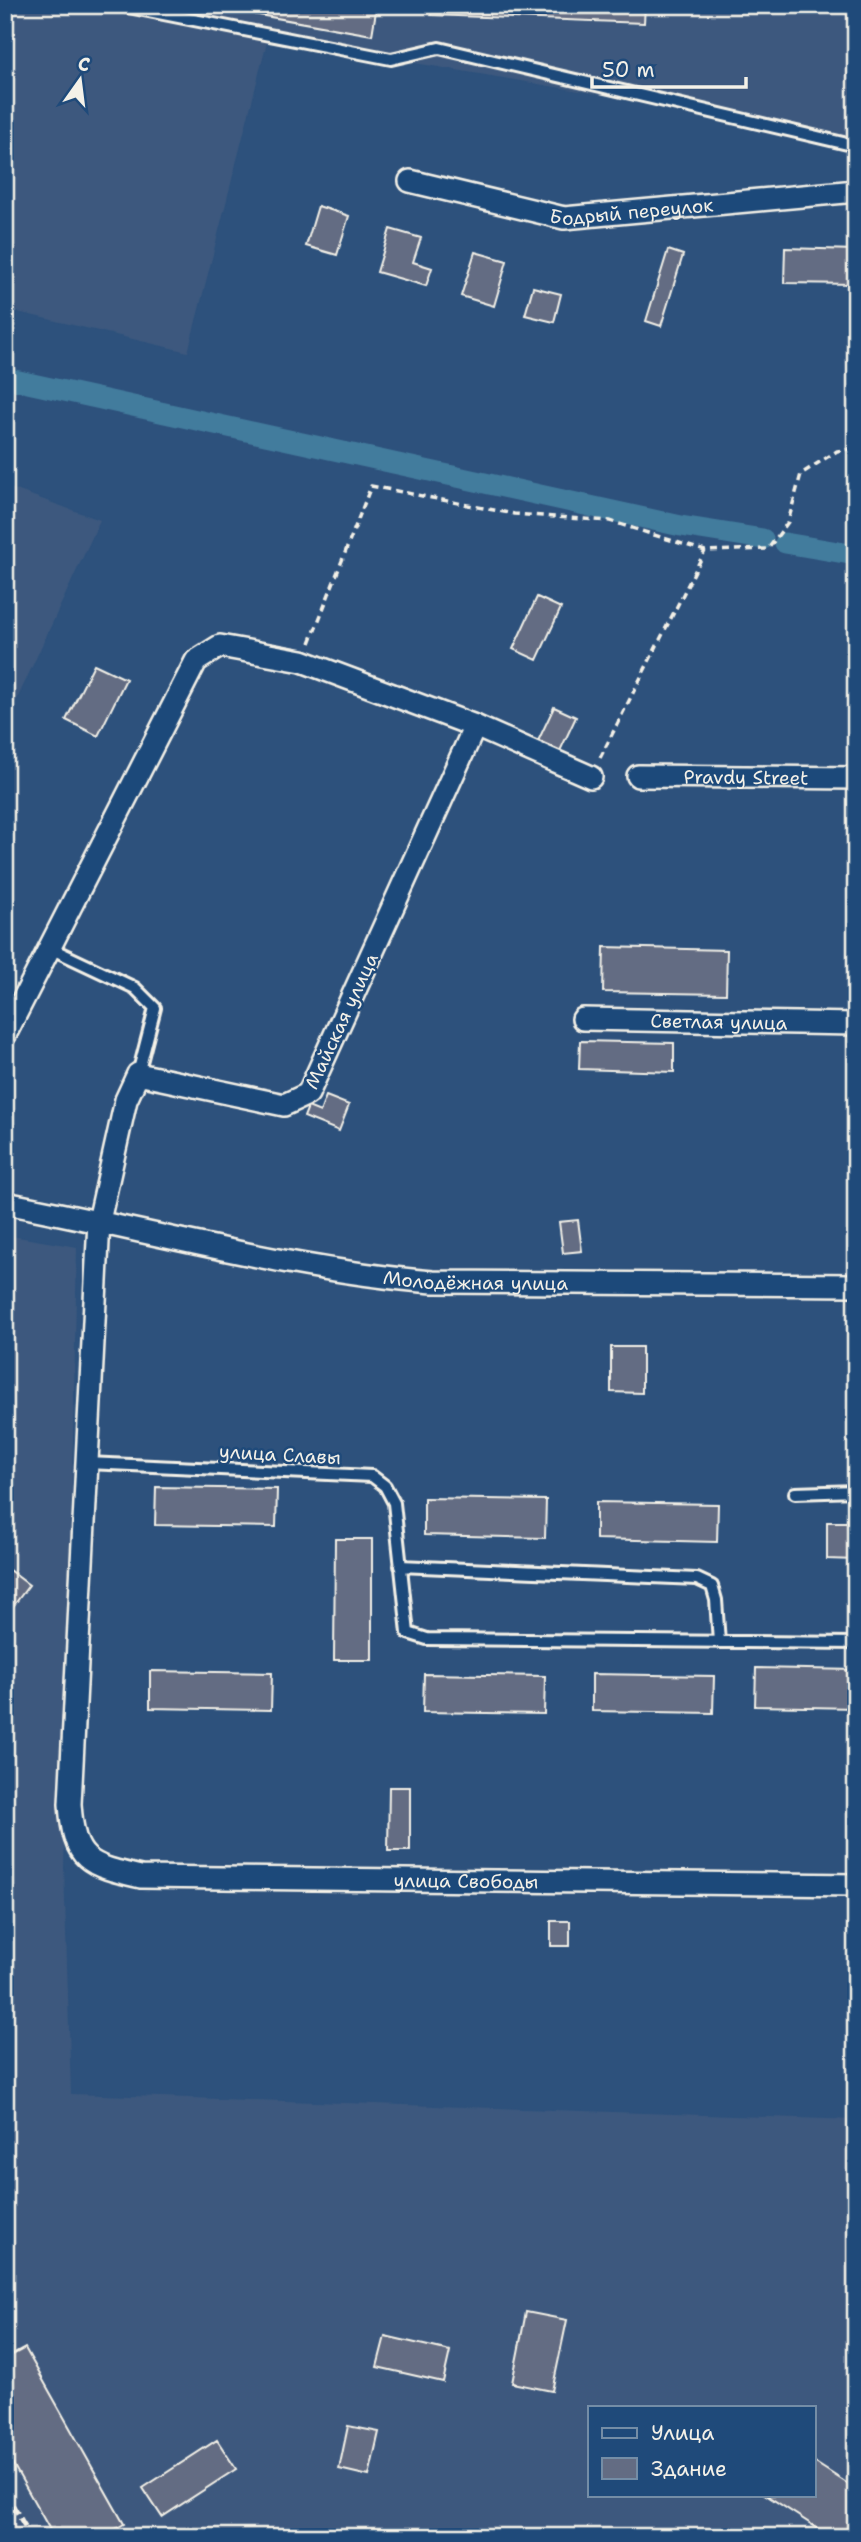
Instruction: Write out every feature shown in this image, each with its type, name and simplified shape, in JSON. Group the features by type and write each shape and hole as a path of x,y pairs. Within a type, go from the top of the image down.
{"street":[{"name":"Бодрый переулок","path":"410,181 564,218 856,191"},
{"path":"5,1035 195,661 220,646 302,661 475,726 591,777"},
{"name":"Майская улица","path":"138,1074 284,1105 309,1094 475,726"},
{"name":"Pravdy Street","path":"638,776 856,778"},
{"name":"Светлая улица","path":"583,1019 856,1024"},
{"path":"87,1463 99,1221 126,1100 138,1074"},
{"name":"Молодёжная улица","path":"5,1203 301,1265 380,1278 433,1282 856,1285"},
{"name":"улица Свободы","path":"87,1463 70,1804 72,1835 82,1854 106,1869 141,1877 856,1885"}],"lane":[{"path":"118,5 391,59 439,48 856,146"},
{"path":"50,948 135,988 155,1008 138,1074"},
{"name":"улица Славы","path":"87,1463 372,1476 385,1486 394,1503 408,1633 427,1639 856,1643"},
{"path":"795,1493 856,1492"},
{"path":"400,1566 697,1579 712,1587 716,1600 719,1642"}],"path":[{"path":"302,661 371,486 514,514 610,522 705,551 768,549 788,522 801,474 837,451 856,448"},
{"path":"591,777 705,551"}],"shaded area":[{"path":"5,5 856,5 856,138 268,38 188,352 5,309"},
{"path":"5,486 100,520 5,725"},
{"path":"5,1235 77,1247 64,1867 71,2094 856,2120 856,2537 5,2537"}],"building":[{"path":"203,5 377,5 372,35"},
{"path":"432,5 645,5 644,23 431,15"},
{"path":"318,206 349,216 337,255 306,246"},
{"path":"390,229 421,238 413,262 432,268 426,286 377,272"},
{"path":"785,248 856,250 856,284 784,283"},
{"path":"668,250 683,255 661,326 646,321"},
{"path":"475,252 507,261 494,306 461,296"},
{"path":"533,287 561,294 554,322 525,315"},
{"path":"537,597 561,608 537,660 513,649"},
{"path":"94,664 126,679 98,736 66,720"},
{"path":"554,707 576,717 560,751 538,741"},
{"path":"604,947 727,950 726,994 603,992"},
{"path":"580,1041 674,1043 674,1072 579,1069"},
{"path":"326,1096 349,1105 339,1131 304,1117 308,1107 320,1112"},
{"path":"578,1220 582,1251 563,1253 559,1222"},
{"path":"611,1347 642,1347 642,1393 611,1392"},
{"path":"156,1487 277,1489 276,1527 155,1525"},
{"path":"424,1498 546,1500 545,1538 424,1535"},
{"path":"596,1502 718,1504 717,1542 596,1539"},
{"path":"827,1522 856,1522 856,1560 827,1559"},
{"path":"335,1539 372,1539 372,1660 334,1660"},
{"path":"5,1567 29,1585 5,1617"},
{"path":"756,1668 856,1670 856,1708 755,1706"},
{"path":"150,1671 272,1673 271,1710 150,1708"},
{"path":"424,1674 545,1676 544,1714 423,1712"},
{"path":"592,1674 714,1676 713,1713 592,1711"},
{"path":"389,1787 410,1787 410,1851 388,1851"},
{"path":"551,1921 570,1921 570,1946 551,1946"},
{"path":"526,2312 567,2320 552,2391 512,2383"},
{"path":"385,2336 450,2351 443,2382 377,2367"},
{"path":"25,2348 124,2524 102,2537 54,2537 5,2450 5,2359"},
{"path":"348,2426 379,2432 369,2476 339,2469"},
{"path":"217,2440 236,2469 162,2517 143,2488"},
{"path":"816,2463 856,2489 856,2537 831,2537 768,2496 816,2496"}],"waterway":[{"path":"5,378 681,526 763,539"},
{"path":"785,543 856,555"}],"railway":[{"path":"5,2492 26,2528"}]}
